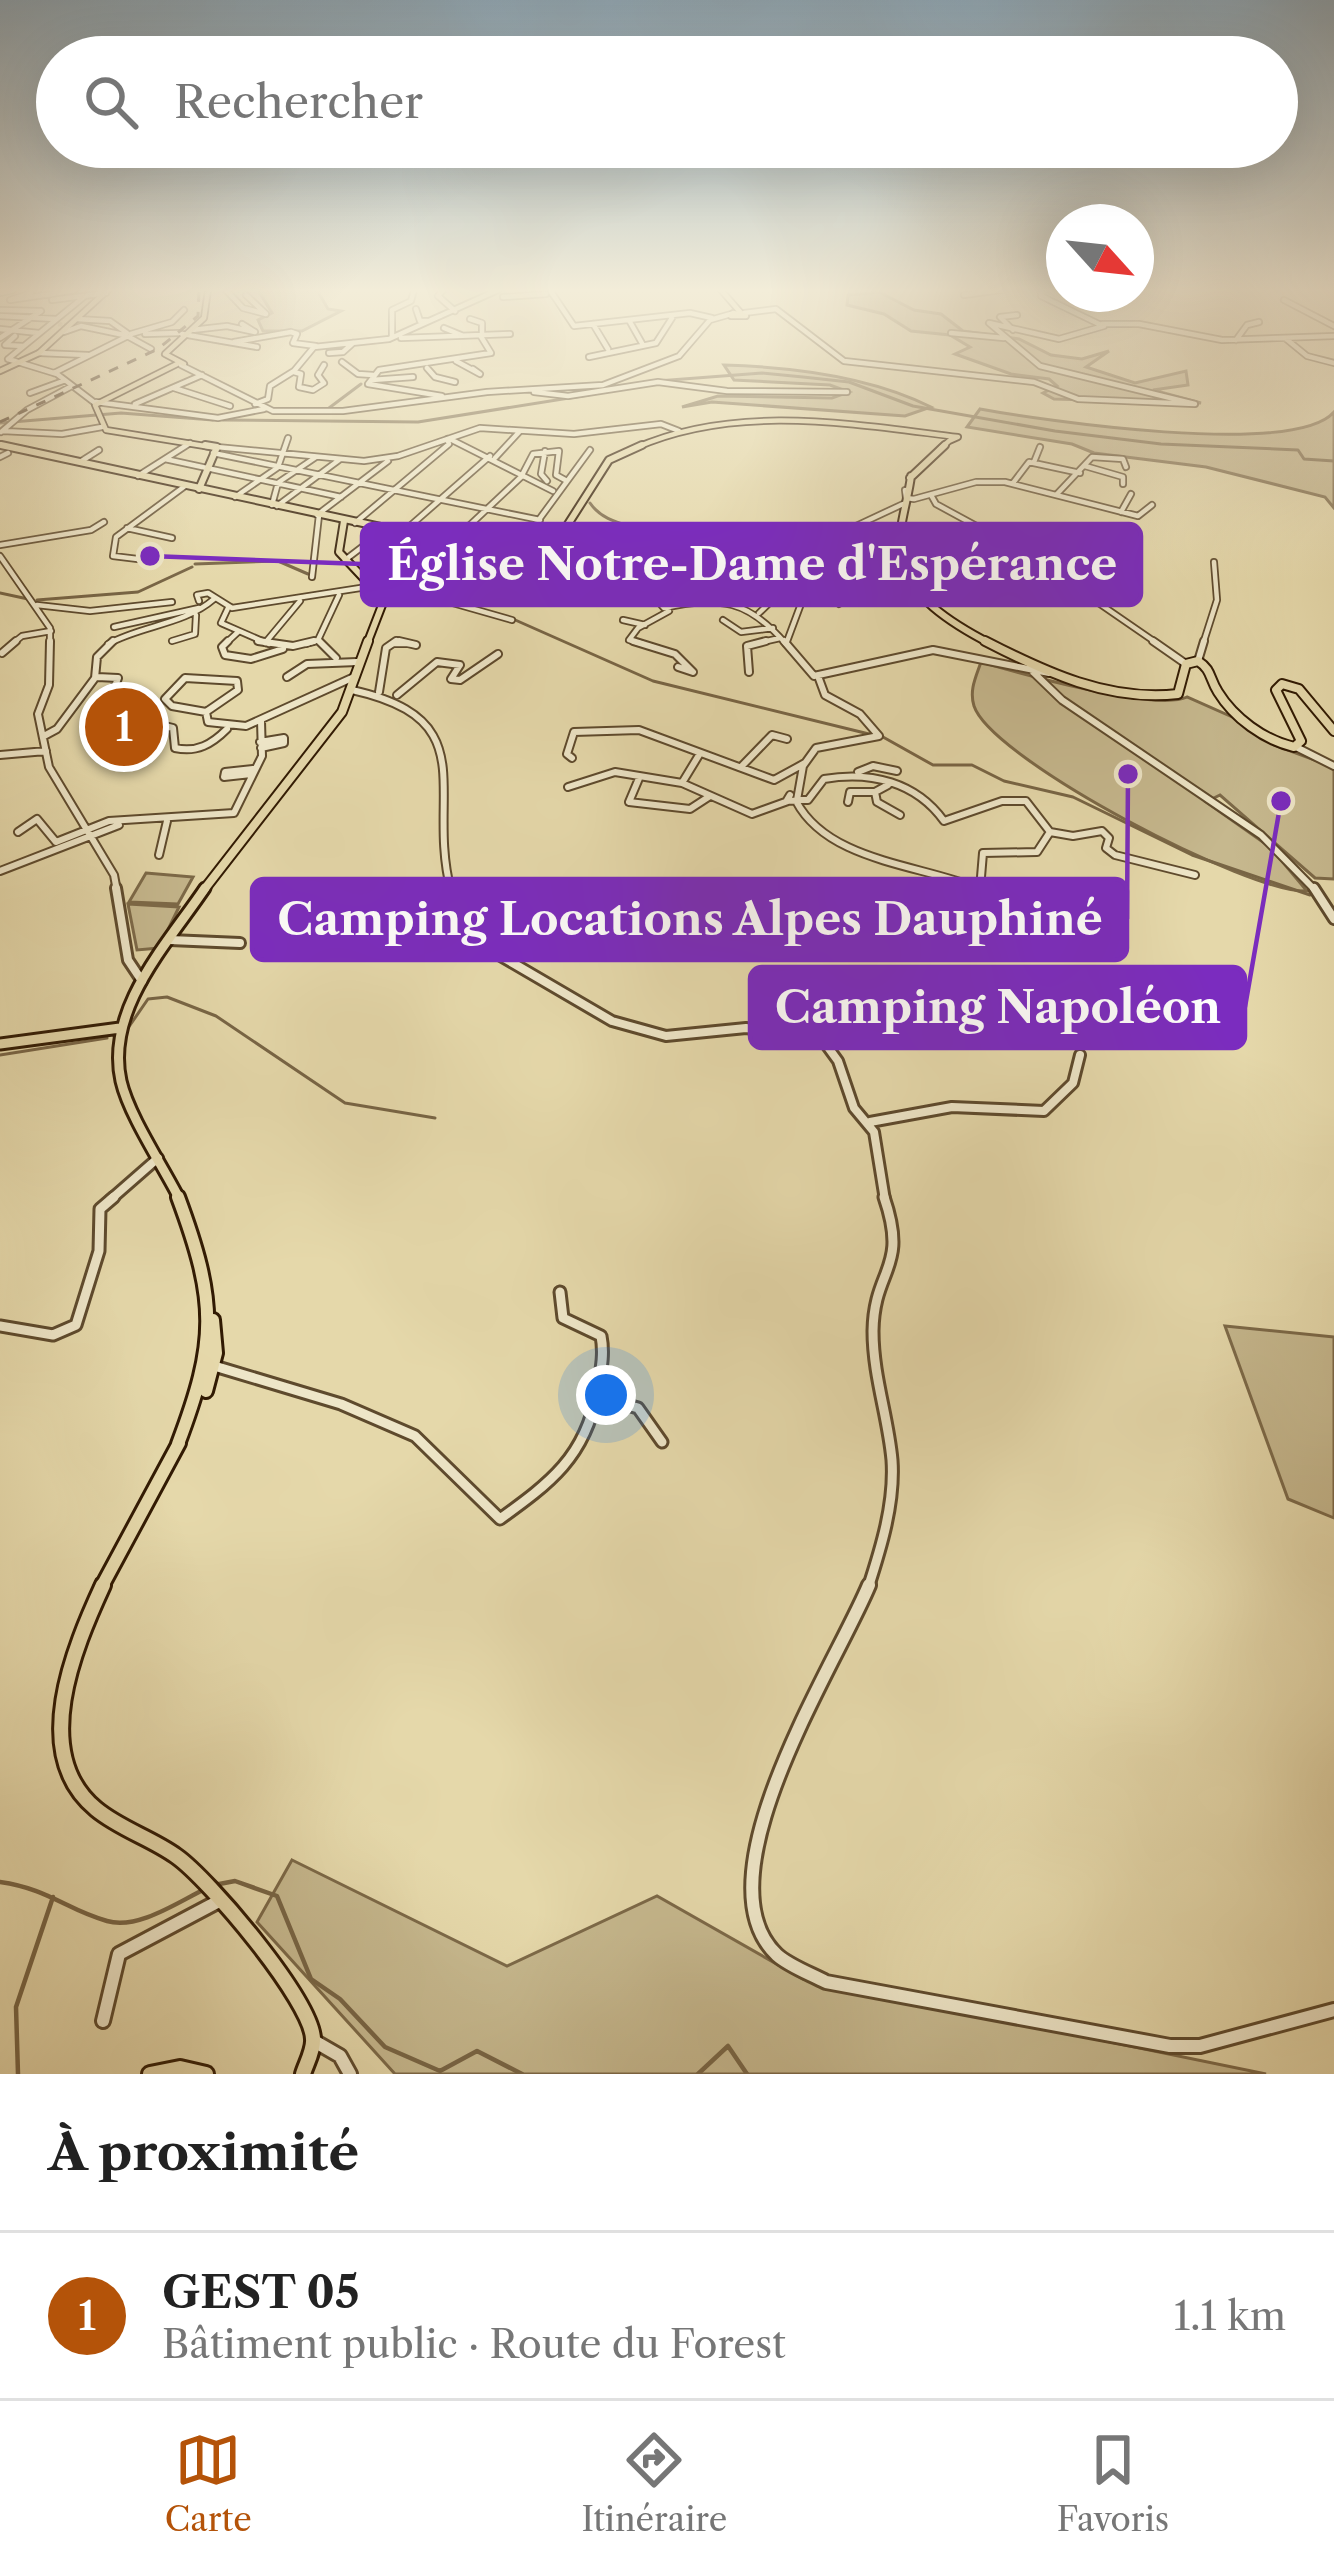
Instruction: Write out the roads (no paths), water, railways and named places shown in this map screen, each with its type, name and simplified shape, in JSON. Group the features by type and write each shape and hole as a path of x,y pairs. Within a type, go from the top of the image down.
{"main road":[{"path":"131,387 96,403 102,412 102,427 215,450 199,489"},
{"path":"7,451 514,555 551,547 566,532 604,465 632,446 692,428 789,418 842,421 942,438 911,476 906,502"},
{"path":"911,476 901,563 920,593 1000,652 1049,673 1167,698 1180,693 1186,664 1198,662 1210,669 1210,682 1218,694 1275,742 1296,747 1299,733 1276,690 1280,685 1299,689 1334,731"},
{"path":"303,2074 314,2041 308,2013 213,1894 175,1855 86,1799 66,1766 59,1727 64,1682 88,1621 178,1444 211,1362 216,1330 194,1236 121,1082 120,1028 144,978 170,940 259,812 336,721 352,689 357,662 382,612 376,586 345,560 339,547 343,522"},
{"path":"0,1044 120,1028"},
{"path":"149,2074 180,2068 206,2074"}],"street":[{"path":"30,393 48,387"},
{"path":"1,432 70,387 96,403 224,418 260,403 270,387"},
{"path":"133,405 175,387"},
{"path":"221,387 260,403 343,411 509,390 580,387"},
{"path":"373,387 443,397"},
{"path":"509,390 568,396 631,387"},
{"path":"697,387 847,392"},
{"path":"1046,387 1078,399 1196,404 1125,387"},
{"path":"172,388 230,406"},
{"path":"196,415 221,403"},
{"path":"215,450 392,458 480,428 574,434 657,424 676,431"},
{"path":"1,432 62,434 102,427"},
{"path":"404,531 520,431"},
{"path":"235,497 278,467 288,438"},
{"path":"449,439 489,453 521,478 553,491"},
{"path":"357,522 449,439"},
{"path":"138,476 190,443"},
{"path":"1034,462 1040,447"},
{"path":"78,463 99,450"},
{"path":"215,450 540,520"},
{"path":"491,574 473,569 518,545 590,450"},
{"path":"545,452 541,474 547,481"},
{"path":"454,540 521,478 527,459 559,452 556,475 567,481"},
{"path":"1055,494 1097,456 1123,459 1126,467"},
{"path":"274,505 278,483 316,457"},
{"path":"312,578 318,515 392,458"},
{"path":"165,459 341,497"},
{"path":"274,505 340,459"},
{"path":"1013,483 1026,463 1080,473"},
{"path":"1085,466 1123,477 1123,484"},
{"path":"759,613 811,557 837,537 906,502 976,482 1013,483 1138,516 1152,505"},
{"path":"154,561 112,554 116,537 185,486"},
{"path":"1121,512 1131,494"},
{"path":"931,495 936,504 1026,553 1186,664"},
{"path":"0,545 91,530 104,522"},
{"path":"750,526 837,537"},
{"path":"125,528 172,538"},
{"path":"794,530 787,546 805,549 811,557"},
{"path":"404,531 482,545"},
{"path":"776,531 742,575 779,590"},
{"path":"345,560 366,544 456,567 365,577"},
{"path":"551,547 561,555 556,586 629,568 659,605 670,610"},
{"path":"504,591 525,563 514,555"},
{"path":"0,556 37,604 51,631 50,685 38,707 46,751 52,773 114,875 133,972 144,978"},
{"path":"1198,662 1218,599 1214,562"},
{"path":"444,600 460,582"},
{"path":"115,627 202,605 228,608 392,584 512,620"},
{"path":"786,645 805,605 808,585 824,586 839,604"},
{"path":"318,640 339,593"},
{"path":"266,643 301,599"},
{"path":"572,758 567,754 574,732 639,730 778,781 805,763 825,740 870,741 879,736 860,714 825,695 818,676 759,613 703,600 670,610 629,640 675,654 693,672 678,667"},
{"path":"37,604 90,611 172,602"},
{"path":"172,641 193,636 202,605"},
{"path":"44,736 57,729 95,678 97,657 108,644 202,605"},
{"path":"228,608 220,622 284,648"},
{"path":"622,620 646,625"},
{"path":"723,620 741,632 773,628"},
{"path":"2,653 22,636 51,631"},
{"path":"238,632 222,647 225,655 251,659 318,640"},
{"path":"749,672 747,646 780,638"},
{"path":"318,640 337,658"},
{"path":"384,692 386,648 397,641 416,645"},
{"path":"818,676 933,650 1049,673"},
{"path":"352,689 401,692 437,662 460,665 451,679 460,680 499,654"},
{"path":"287,677 307,664 357,662"},
{"path":"1033,672 1067,702 1273,846 1318,892 1334,919"},
{"path":"165,726 173,728 170,735 181,751 212,745 228,728 261,719 354,677"},
{"path":"95,678 118,678 110,697"},
{"path":"185,678 239,682 238,690 206,712 166,704 185,678"},
{"path":"401,692 430,723 440,742 444,869 464,921 485,944 558,998 643,1032 675,1036 741,1028 822,1040 841,1064 853,1108 870,1122 896,1253 877,1295 874,1360 892,1468 869,1584 830,1675 790,1741 766,1805 756,1853 755,1903 760,1927 779,1962 826,1982 1170,2046 1200,2046 1334,2011"},
{"path":"206,712 208,722 228,728"},
{"path":"18,832 37,819 54,842 126,823 233,813 261,745 261,719"},
{"path":"741,767 772,735 787,739"},
{"path":"1296,747 1334,766"},
{"path":"0,755 46,751"},
{"path":"682,783 699,755"},
{"path":"793,799 805,763"},
{"path":"568,787 605,772 640,776 682,783 752,814 793,799 808,800 813,787 827,777 873,766 897,771"},
{"path":"857,773 927,796 944,821 973,817 1000,799 1024,800 1038,807 1050,832"},
{"path":"640,776 629,802 690,809 710,796"},
{"path":"848,802 850,792 875,792 890,785"},
{"path":"875,792 877,802 900,814"},
{"path":"793,799 806,821 848,850 929,868 980,889 983,853 1036,852 1050,832"},
{"path":"159,855 167,821"},
{"path":"1050,832 1073,836 1098,830 1108,835 1106,848 1115,855 1168,872 1195,874"},
{"path":"0,871 88,832"},
{"path":"170,940 240,943"},
{"path":"870,1122 952,1107 1044,1111 1072,1083 1080,1055"},
{"path":"0,1326 53,1335 76,1325 99,1251 100,1209 158,1158"},
{"path":"211,1362 415,1436 460,1474 482,1511 500,1519 579,1457 596,1396 602,1336 563,1318 560,1292"},
{"path":"596,1396 637,1403 662,1442"},
{"path":"103,2020 119,1954 213,1894"},
{"path":"314,2041 340,2056 350,2074"}],"waterway":[{"path":"329,408 357,387"},
{"path":"862,387 913,406 1055,431 1161,444 1298,450 1304,459 1334,461"},
{"path":"223,420 418,422 588,395"},
{"path":"0,423 121,413 213,420"},
{"path":"590,503 611,520 655,536 774,594"},
{"path":"195,564 278,561 308,574"},
{"path":"37,600 138,592 192,567"},
{"path":"0,593 28,599"},
{"path":"513,619 653,681 869,734"},
{"path":"883,737 933,765 972,765 1004,781 1073,797 1192,855 1310,895"},
{"path":"126,1031 148,999 167,997 216,1016 345,1103 435,1118"},
{"path":"0,1055 107,1038"},
{"path":"214,1885 235,1881 277,1896 311,1979 340,1999 385,2047 440,2071 477,2051 522,2074"},
{"path":"0,1882 52,1899"},
{"path":"52,1899 119,1923 157,1913 205,1889"},
{"path":"18,2074 16,2007 52,1899"},
{"path":"698,2074 728,2046 747,2074"}],"railway":[{"path":"0,422 76,387"}],"place":[{"name":"Église Notre-Dame d'Espérance","path":"150,556"},
{"name":"GEST 05","path":"124,727"},
{"name":"Camping Locations Alpes Dauphiné","path":"1128,774"},
{"name":"Camping Napoléon","path":"1281,801"}]}
